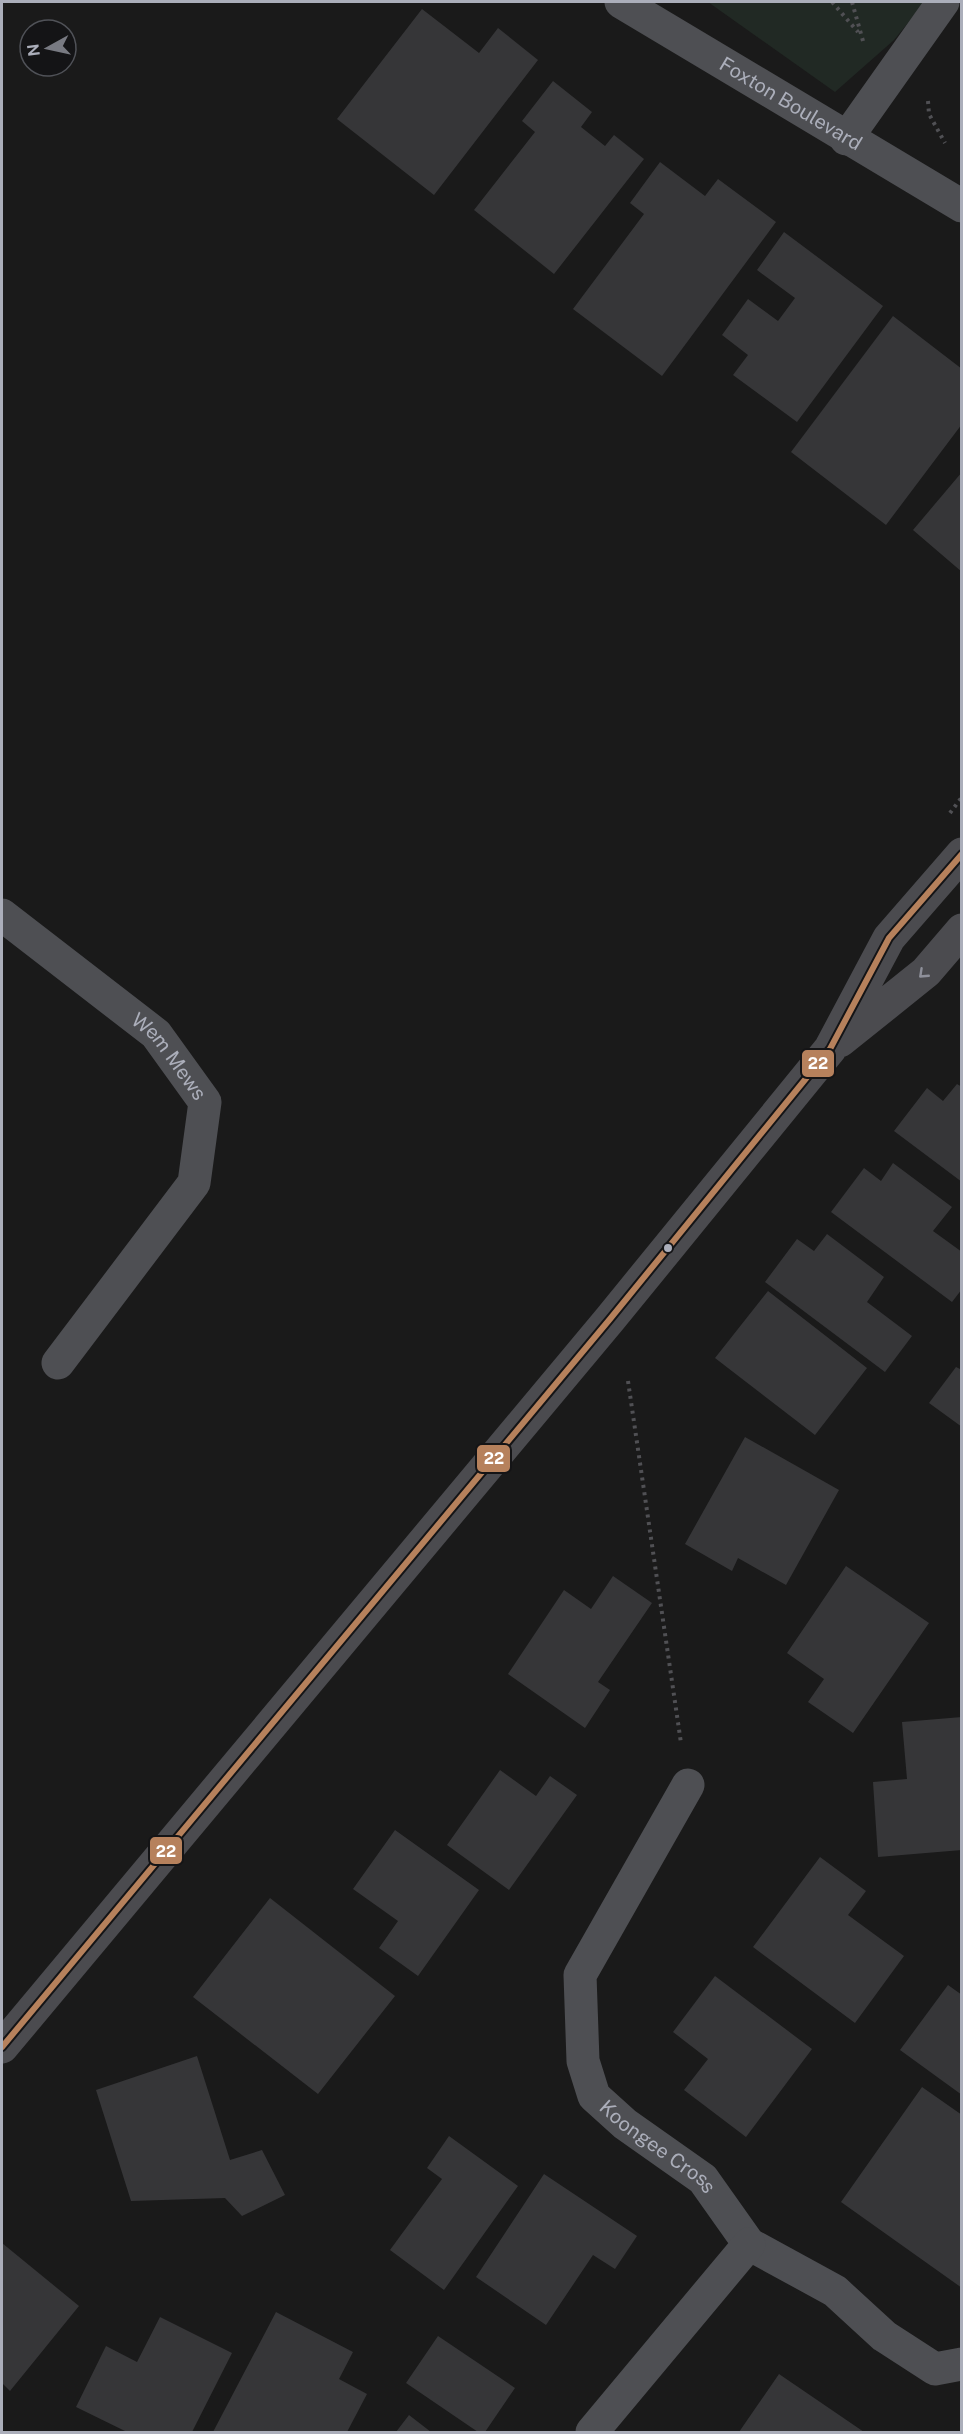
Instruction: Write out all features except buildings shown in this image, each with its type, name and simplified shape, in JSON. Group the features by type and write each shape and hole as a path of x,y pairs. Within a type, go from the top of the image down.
{"main road":[{"path":"2,2047 610,1319 830,1049 889,938 962,854"},
{"path":"830,1049 926,972 962,930"}],"street":[{"name":"Foxton Boulevard","path":"621,2 846,139 962,206"},
{"path":"846,139 943,2"},
{"name":"Wem Mews","path":"2,915 156,1034 205,1102 194,1183 58,1363"},
{"name":"Koongee Cross","path":"688,1785 580,1975 583,2061 594,2096 625,2124 703,2179 749,2244 835,2291 884,2336 935,2369 962,2364"},
{"path":"592,2433 749,2244"}],"path":[{"path":"832,2 860,34 852,2"},
{"path":"928,98 929,114 943,142 952,149"},
{"path":"628,1381 688,1785"}],"shaded area":[{"path":"708,2 925,2 894,40 835,92"}],"transit line":[{"name":"22","path":"2,2047 610,1319 830,1049 889,938 962,854"}]}
